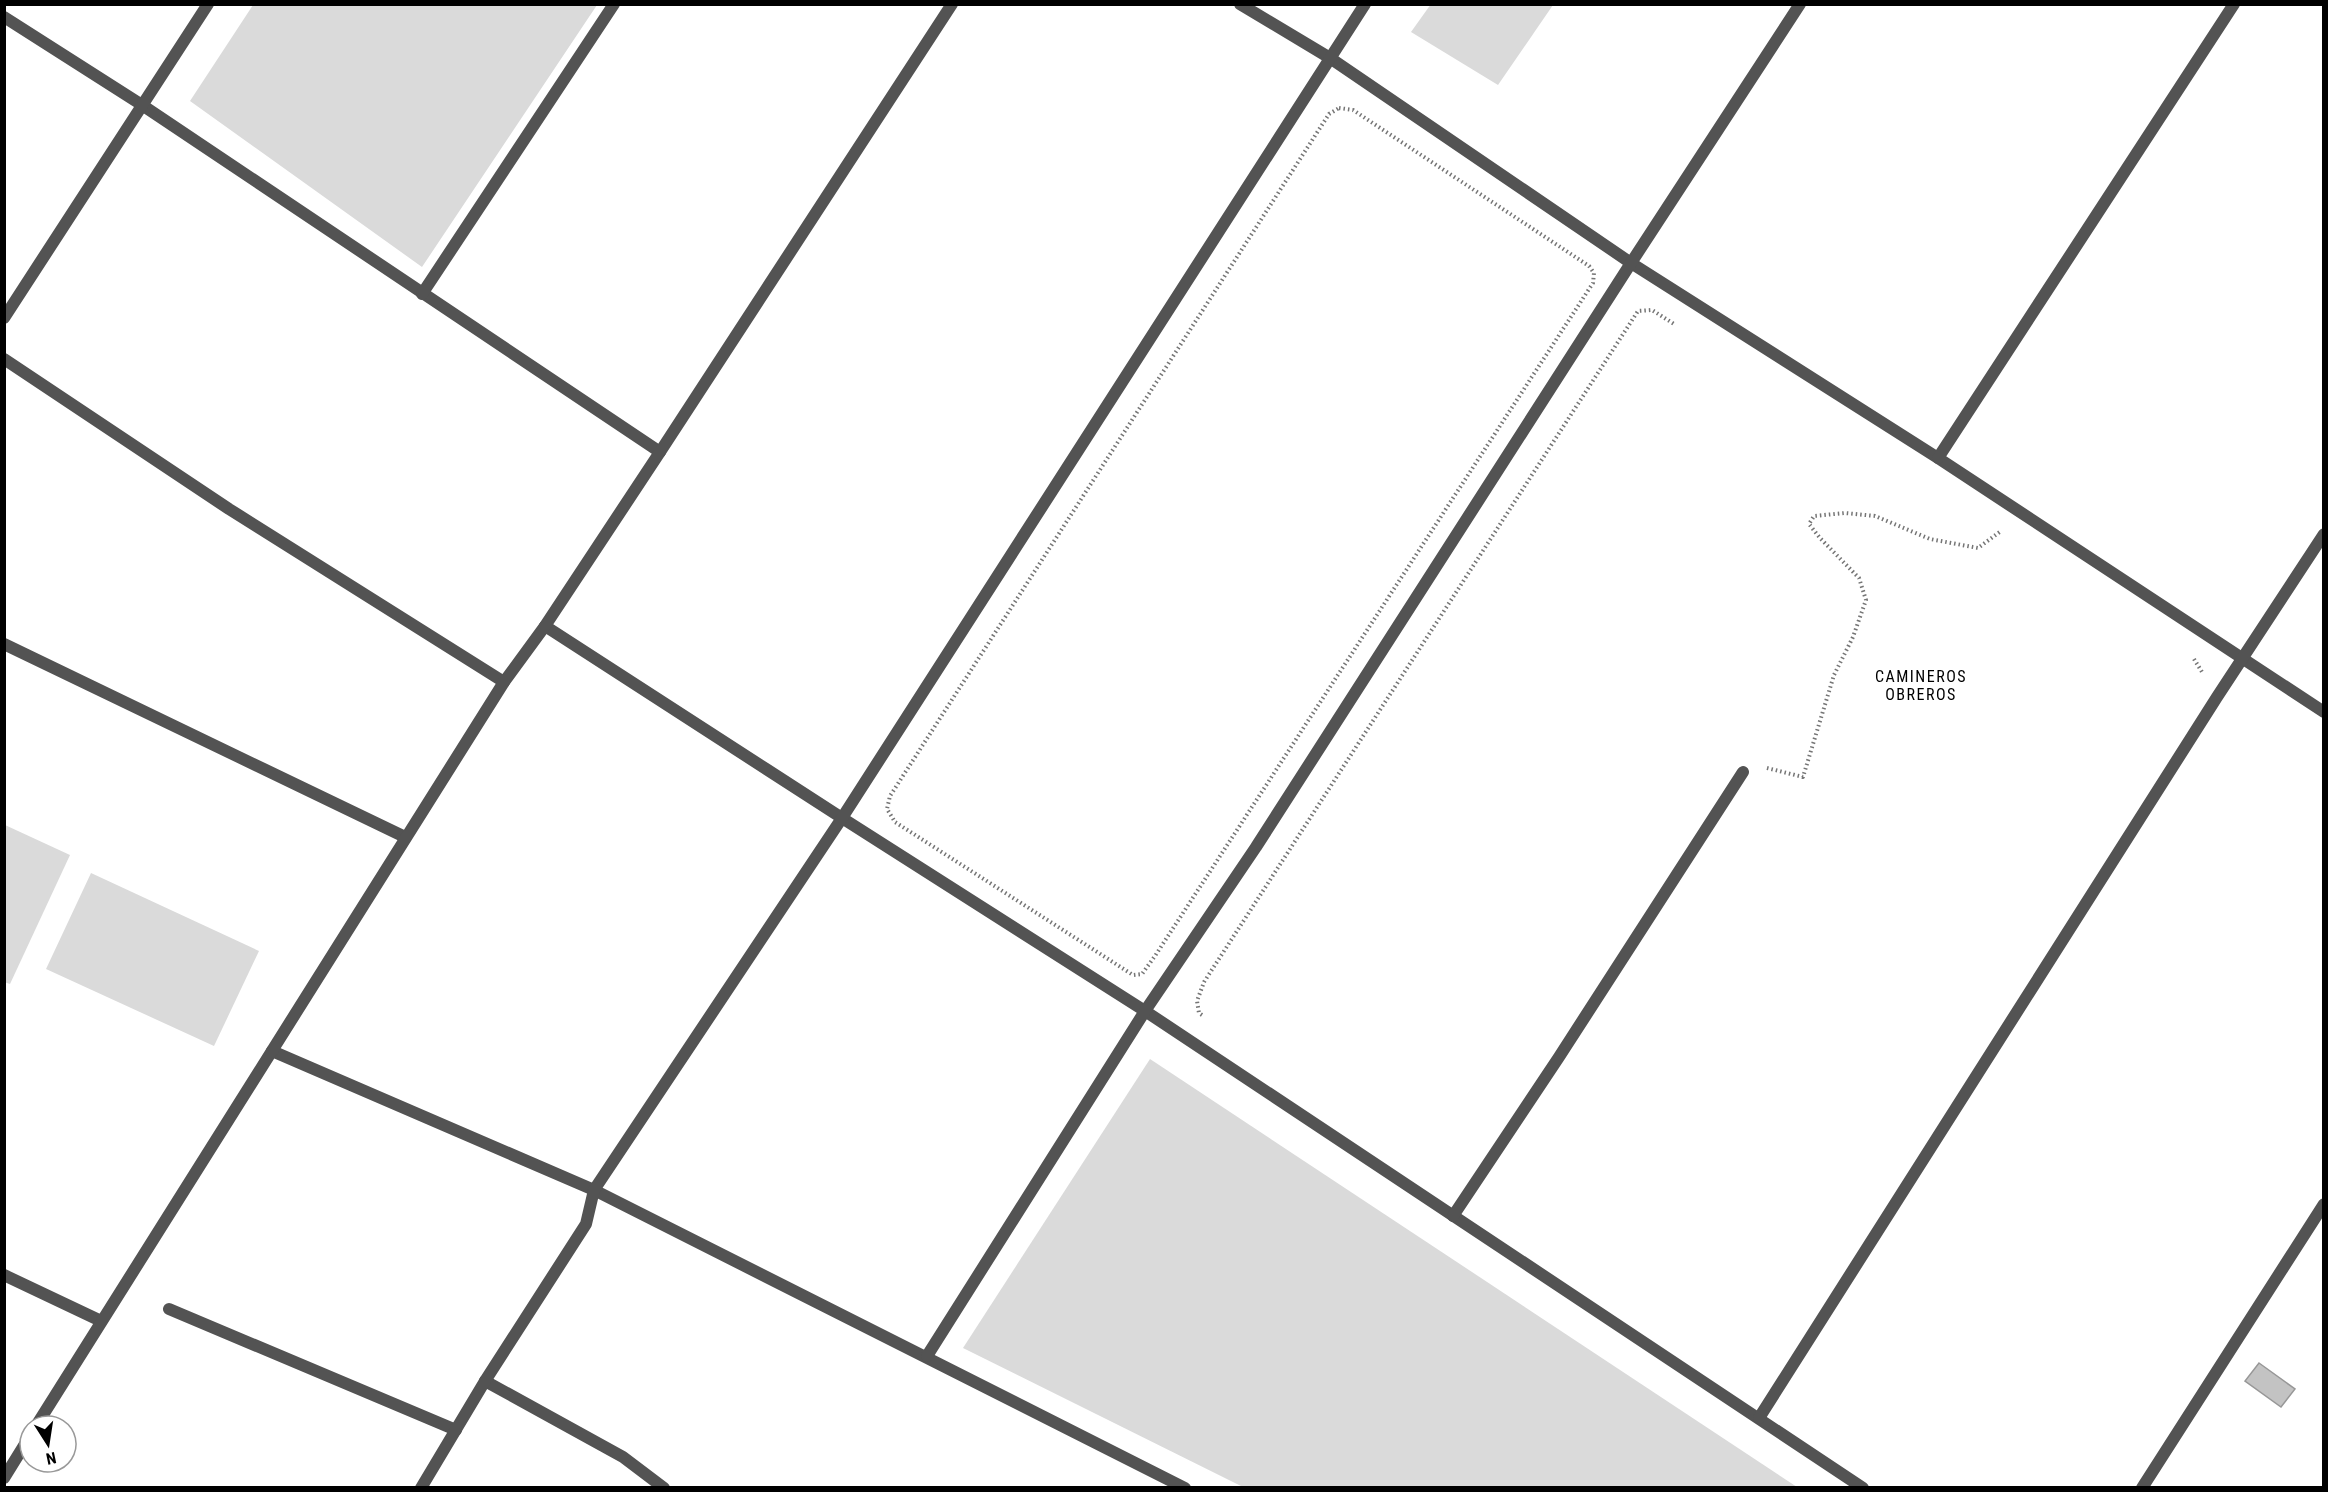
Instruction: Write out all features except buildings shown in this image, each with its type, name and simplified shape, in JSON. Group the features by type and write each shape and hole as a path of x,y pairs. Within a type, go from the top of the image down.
{"street":[{"path":"4,318 208,4"},
{"path":"422,294 614,4"},
{"path":"43,1414 504,682 545,626 660,452 952,4"},
{"path":"1240,4 1330,58 1631,263 1938,458 2324,712"},
{"path":"421,1488 485,1382 586,1224 594,1190 842,818 1365,4"},
{"path":"927,1356 1144,1011 1262,837 1800,4"},
{"path":"1938,458 2234,4"},
{"path":"4,18 142,105 660,452"},
{"path":"4,359 229,509 504,682"},
{"path":"1759,1418 2242,658 2324,534"},
{"path":"545,626 1144,1011 1863,1488"},
{"path":"4,644 405,837"},
{"path":"1453,1216 1566,1047 1743,772"},
{"path":"272,1051 594,1190 1185,1488"},
{"path":"2142,1488 2324,1204"},
{"path":"4,1275 101,1321"},
{"path":"169,1309 456,1430"},
{"path":"485,1382 623,1457 664,1488"},
{"path":"4,1478 18,1455"}],"path":[{"path":"1339,108 1353,110 1589,266 1594,273 1593,283 1142,974 1133,975 1128,972 896,822 887,809 890,796 1329,114 1339,108"},
{"path":"1209,1020 1199,1013 1197,1001 1204,982 1638,311 1652,310 1675,325"},
{"path":"1743,772 1751,764 1803,777 1834,675 1853,637 1866,600 1859,578 1809,524 1814,516 1845,513 1875,516 1930,539 1978,548 2001,531"},
{"path":"1992,525 2011,537"},
{"path":"2192,657 2202,672"}],"shaded area":[{"path":"1431,4 1553,5 1498,85 1411,32"},
{"path":"253,5 597,5 422,267 190,101"},
{"path":"5,825 70,855 10,984 4,982"},
{"path":"91,873 259,951 214,1046 46,969"},
{"path":"1150,1059 1797,1487 1243,1487 963,1348"}],"district":[{"name":"CAMINEROS OBREROS","path":"1921,685"}]}
